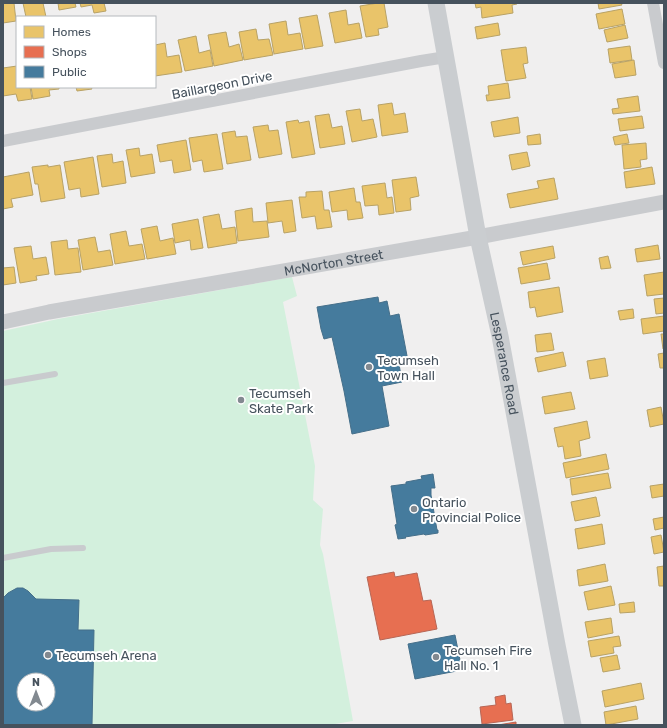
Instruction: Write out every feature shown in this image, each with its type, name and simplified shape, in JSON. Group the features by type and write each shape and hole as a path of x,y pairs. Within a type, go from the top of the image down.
{"main road":[{"name":"Lesperance Road","path":"436,3 478,237 500,336 573,725"}],"street":[{"path":"653,3 664,63"},
{"name":"Baillargeon Drive","path":"3,141 446,57"},
{"name":"McNorton Street","path":"3,322 49,312 478,237 664,202"}],"lane":[{"path":"3,383 55,374"},
{"path":"3,558 51,549 83,548"}],"green space":[{"path":"292,277 297,296 283,302 315,466 313,500 323,509 320,545 323,554 353,721 329,725 3,725 3,331 58,319"}],"building: Homes":[{"path":"3,3 14,3 16,21 3,23"},
{"path":"23,3 43,3 46,16 26,16"},
{"path":"58,3 75,3 76,7 59,10"},
{"path":"80,3 104,3 106,11 94,13 92,5 81,7"},
{"path":"384,3 388,27 378,29 379,35 366,37 360,6"},
{"path":"475,3 517,4 512,5 513,13 482,18 481,7 476,8"},
{"path":"598,3 621,3 622,5 599,9"},
{"path":"622,9 625,24 599,29 596,14"},
{"path":"346,10 348,25 359,23 362,38 335,43 329,13"},
{"path":"317,15 323,46 305,49 299,18"},
{"path":"286,21 288,35 300,33 303,49 274,54 269,24"},
{"path":"498,23 500,35 477,39 475,27"},
{"path":"625,25 628,38 607,42 604,30"},
{"path":"256,29 258,40 269,39 273,55 244,60 239,32"},
{"path":"226,32 229,47 239,44 243,60 214,66 208,35"},
{"path":"196,36 199,53 210,50 213,66 185,71 178,40"},
{"path":"165,43 167,57 179,55 182,72 156,76 156,45"},
{"path":"630,46 632,60 610,63 608,49"},
{"path":"526,47 528,63 523,64 526,78 506,81 501,50"},
{"path":"634,60 636,75 615,78 612,64"},
{"path":"16,66 16,88 30,88 32,99 18,101 16,94 3,96 3,68"},
{"path":"508,83 510,98 487,101 486,95 489,95 488,86"},
{"path":"31,88 59,88 49,90 50,96 33,99"},
{"path":"76,88 92,89 77,91"},
{"path":"638,96 640,111 613,114 612,109 619,108 617,99"},
{"path":"392,103 394,115 405,113 408,132 382,136 378,105"},
{"path":"360,109 362,121 373,119 377,137 352,142 346,111"},
{"path":"329,114 332,128 342,126 345,144 320,148 315,116"},
{"path":"642,116 644,128 620,131 618,119"},
{"path":"518,117 520,133 494,137 491,122"},
{"path":"298,120 299,123 309,121 315,154 292,158 286,122"},
{"path":"268,125 269,131 278,130 282,154 259,158 253,127"},
{"path":"235,131 236,137 247,136 251,160 227,164 222,133"},
{"path":"217,134 223,169 204,172 202,160 193,162 189,138"},
{"path":"540,134 541,144 528,145 527,136"},
{"path":"627,134 629,143 615,145 613,137"},
{"path":"186,140 191,170 174,173 172,160 160,162 157,145"},
{"path":"646,143 647,159 640,160 641,167 624,169 622,145"},
{"path":"139,148 140,156 152,154 155,173 131,177 126,150"},
{"path":"527,152 530,166 512,170 509,155"},
{"path":"112,154 113,163 123,161 126,183 102,187 97,156"},
{"path":"93,157 99,194 81,197 80,188 69,190 64,162"},
{"path":"48,165 48,167 60,165 65,198 41,202 38,184 35,184 32,167"},
{"path":"652,167 655,184 626,188 624,172"},
{"path":"29,172 33,195 11,199 13,207 3,209 3,177"},
{"path":"416,177 419,196 410,198 411,210 396,212 392,180"},
{"path":"554,178 558,199 510,208 507,194 539,188 537,181"},
{"path":"385,183 387,198 392,197 394,213 379,215 378,205 365,206 362,186"},
{"path":"354,188 356,202 360,202 363,218 348,220 347,210 332,212 329,192"},
{"path":"322,191 324,210 329,210 332,227 317,229 315,216 302,218 299,197 306,197 306,192"},
{"path":"292,200 296,231 284,233 282,221 268,223 266,203"},
{"path":"252,208 253,222 267,221 269,237 238,241 235,211"},
{"path":"219,214 222,229 235,227 237,243 208,248 203,217"},
{"path":"198,219 203,248 191,250 190,240 175,243 172,224"},
{"path":"157,226 160,241 173,238 176,254 147,259 141,229"},
{"path":"126,231 129,246 142,244 145,259 115,264 110,234"},
{"path":"95,237 98,252 110,250 113,265 83,270 78,240"},
{"path":"67,240 68,249 78,248 81,272 55,275 51,242"},
{"path":"658,245 660,259 637,262 635,249"},
{"path":"31,246 33,259 46,257 49,274 36,276 37,280 20,283 14,248"},
{"path":"553,246 555,258 523,265 520,252"},
{"path":"608,256 611,268 601,269 599,258"},
{"path":"547,263 550,279 521,284 518,268"},
{"path":"14,267 16,283 3,285 3,268"},
{"path":"664,272 664,294 647,296 644,275"},
{"path":"559,287 563,312 537,317 535,307 530,308 528,292"},
{"path":"664,298 664,313 656,314 654,299"},
{"path":"633,309 634,318 620,320 618,311"},
{"path":"664,316 664,331 643,334 641,319"},
{"path":"551,333 554,350 537,352 535,335"},
{"path":"661,334 664,334 664,349 663,349"},
{"path":"563,352 566,366 538,372 535,358"},
{"path":"664,353 664,368 660,368 658,354"},
{"path":"605,358 608,376 590,379 587,361"},
{"path":"571,392 575,409 545,414 542,397"},
{"path":"661,407 664,424 650,427 647,410"},
{"path":"587,421 590,438 579,441 581,456 565,459 563,446 558,447 554,428"},
{"path":"606,454 609,469 566,478 563,463"},
{"path":"608,473 611,488 572,495 570,479"},
{"path":"664,484 664,496 652,498 650,486"},
{"path":"596,497 600,516 575,521 571,502"},
{"path":"664,517 664,528 655,530 653,519"},
{"path":"602,524 605,544 578,549 575,529"},
{"path":"661,535 664,552 654,554 651,537"},
{"path":"605,564 608,581 579,586 577,570"},
{"path":"664,566 664,586 659,586 657,567"},
{"path":"611,586 615,605 588,610 584,592"},
{"path":"634,602 635,612 620,613 619,604"},
{"path":"611,618 613,633 588,638 585,622"},
{"path":"619,636 621,646 613,647 614,653 591,657 588,641"},
{"path":"617,655 620,669 603,672 600,658"},
{"path":"641,683 644,699 605,707 602,691"},
{"path":"636,706 638,719 606,725 604,712"}],"building: Shops":[{"path":"394,572 395,577 417,573 423,601 431,600 437,629 380,640 367,577"},
{"path":"505,695 506,704 511,703 513,720 482,724 480,707 496,705 495,697"},
{"path":"516,722 516,725 498,725"}],"building: Public":[{"name":"Tecumseh Town Hall","path":"378,297 379,303 387,301 390,316 399,314 408,361 399,364 402,382 382,386 389,426 352,434 332,337 324,339 317,307"},
{"name":"Ontario Provincial Police","path":"433,474 435,488 431,488 431,495 438,533 398,539 391,486 406,484 406,482 422,479 421,476"},
{"name":"Tecumseh Arena","path":"17,588 23,588 36,599 79,600 78,630 94,630 92,725 3,725 3,598"},
{"path":"455,635 462,670 415,679 408,644"}],"place":[{"name":"Tecumseh Town Hall","path":"369,367"},
{"name":"Tecumseh Skate Park","path":"241,400"},
{"name":"Ontario Provincial Police","path":"414,509"},
{"name":"Tecumseh Arena","path":"48,655"},
{"name":"Tecumseh Fire Hall No. 1","path":"436,657"}]}
